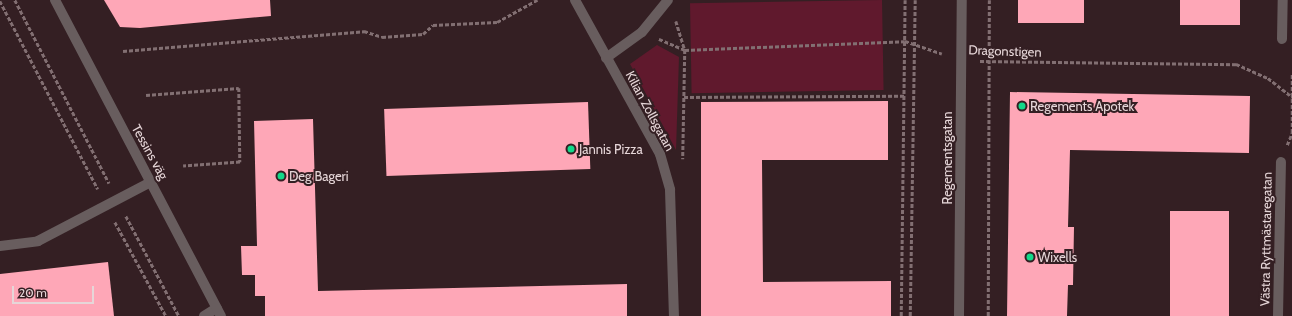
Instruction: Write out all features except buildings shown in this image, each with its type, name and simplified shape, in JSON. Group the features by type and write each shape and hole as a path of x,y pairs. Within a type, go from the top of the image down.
{"street":[{"name":"Tessins väg","path":"55,0 219,312"},
{"name":"Kilian Zollsgatan","path":"575,0 660,154 670,190 674,316"},
{"path":"606,58 642,32 668,0"},
{"name":"Regementsgatan","path":"959,316 962,0"},
{"path":"1282,39 1283,0"},
{"name":"Västra Ryttmästaregatan","path":"1278,316 1281,162"},
{"path":"0,246 38,241 152,182"},
{"path":"204,316 219,312"}],"path":[{"path":"15,0 179,316"},
{"path":"123,51 364,31 382,37 423,34 433,25 496,22 537,0"},
{"path":"901,316 905,0"},
{"path":"910,316 915,0"},
{"path":"988,316 987,62 989,0"},
{"path":"0,1 106,205 166,316"},
{"path":"674,14 685,50 682,164"},
{"name":"Dragonstigen","path":"642,32 685,50 905,41 961,60 987,62 1236,64 1268,78 1292,97"},
{"path":"1281,162 1292,133 1292,73"},
{"path":"146,95 239,88 240,162 183,166"},
{"path":"684,97 904,96"}],"shaded area":[{"path":"882,0 884,90 692,93 690,3"},
{"path":"657,45 679,57 676,150 630,64"}],"place":[{"name":"Regements Apotek","path":"1022,106"},
{"name":"Jannis Pizza","path":"571,149"},
{"name":"Deg Bageri","path":"281,176"},
{"name":"Wixells","path":"1030,257"}]}
